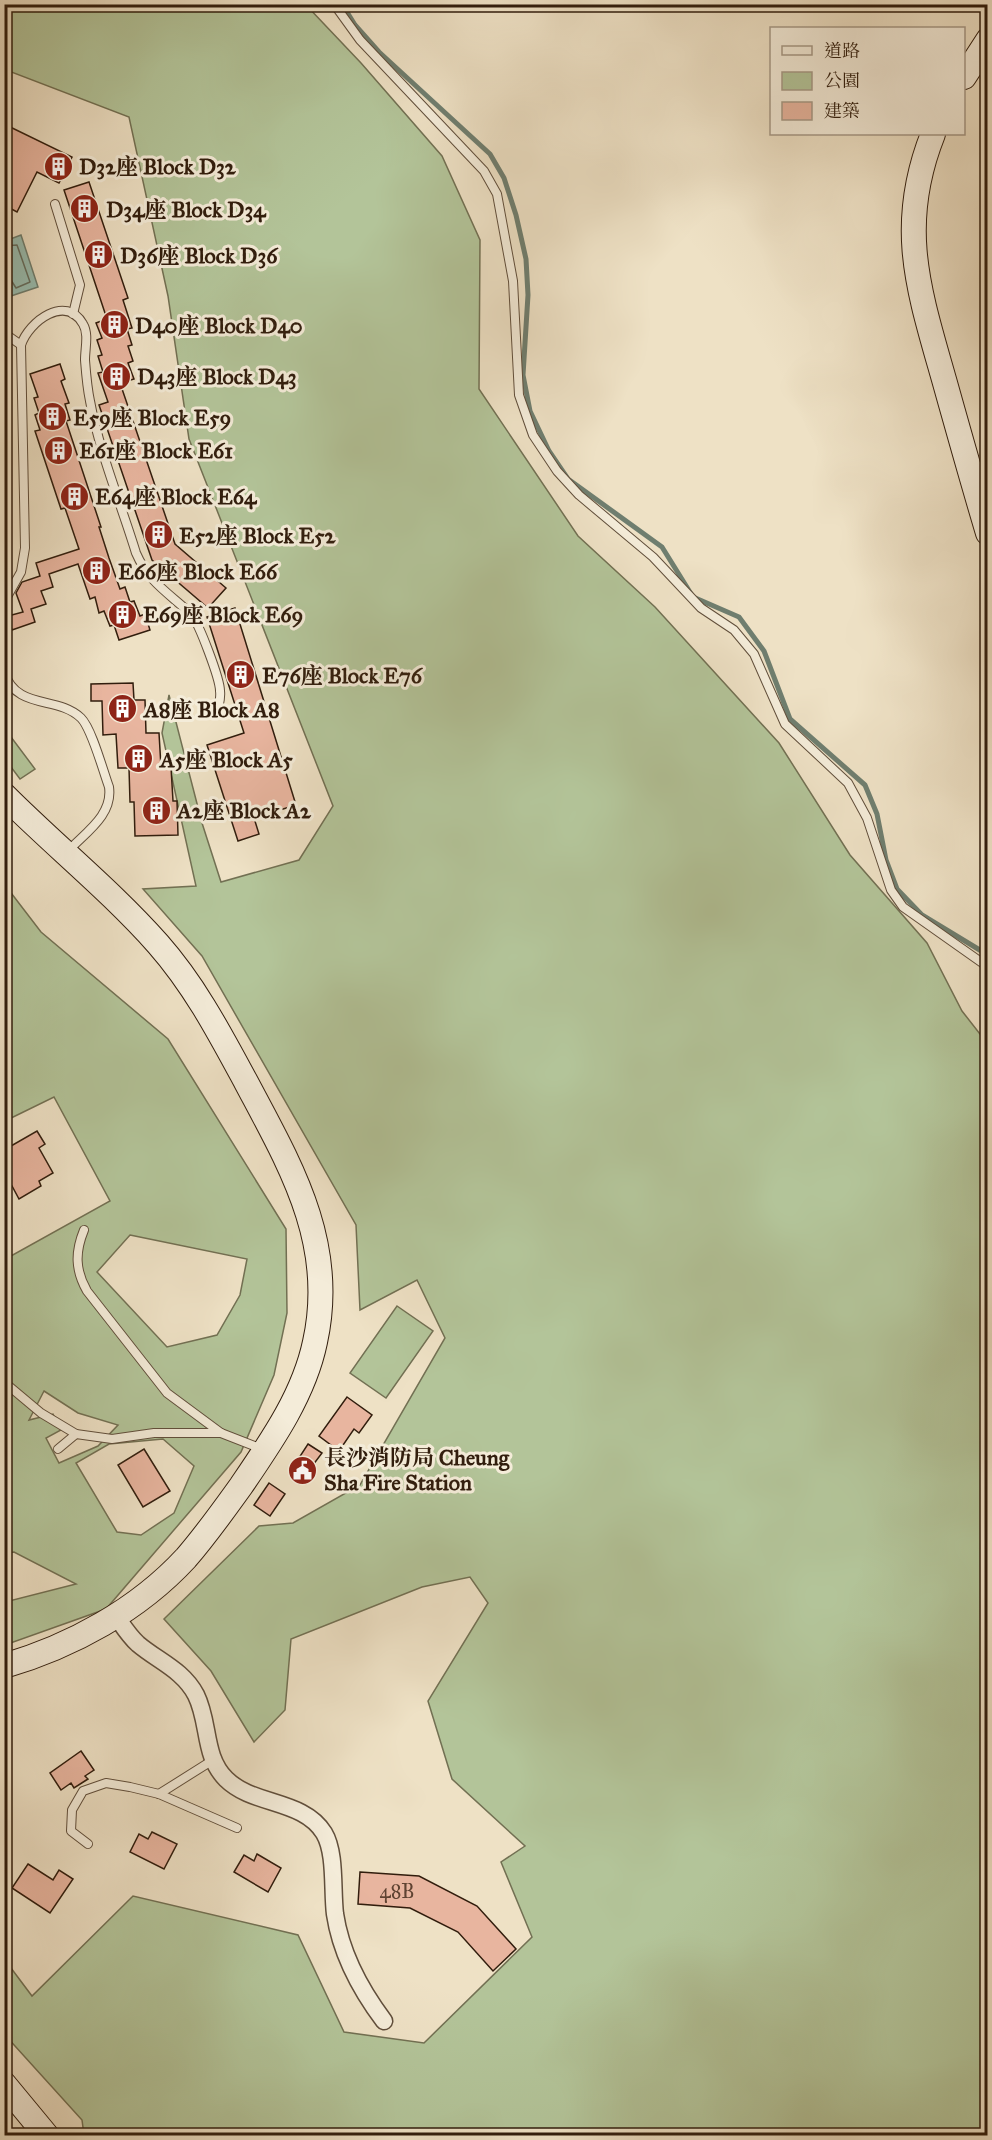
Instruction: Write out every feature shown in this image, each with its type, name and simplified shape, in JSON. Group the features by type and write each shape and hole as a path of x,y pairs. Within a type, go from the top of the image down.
{"main road":[{"path":"965,74 987,40"},
{"path":"933,135 920,169 916,189 912,244 919,289 987,533"},
{"path":"4,795 144,929 180,971 198,997 281,1147 305,1202 320,1261 320,1317 304,1378 291,1407 266,1450 216,1522 184,1560 152,1589 116,1616 49,1651 4,1666"},
{"path":"4,2084 47,2136"}],"street":[{"path":"116,1616 137,1643 174,1669 195,1693 206,1723 209,1750 219,1771 236,1788 301,1812 319,1826 325,1835 329,1846 334,1904 341,1938 358,1981 384,2020"}],"lane":[{"path":"334,4 360,40 484,171 497,194 513,281 519,395 533,435 557,471 579,495 653,557 701,608 734,630 754,654 785,724 848,783 867,818 891,890 903,907 987,967"},
{"path":"55,204 80,285 73,314"},
{"path":"4,602 21,572 26,548 21,345 30,327 45,315 61,311 73,314 79,319 86,332 87,380 94,420 136,553 141,565 155,584 191,615 200,627 220,691 218,710"},
{"path":"4,333 21,345"},
{"path":"4,672 10,686 18,694 69,710 81,718 109,787 110,795 106,811 66,854"},
{"path":"84,1230 76,1254 77,1268 87,1291 167,1393 221,1433 266,1450"},
{"path":"4,1382 41,1413 76,1434 112,1439 154,1433 221,1433"},
{"path":"58,1449 76,1434"},
{"path":"159,1794 213,1760"},
{"path":"88,1844 71,1831 72,1810 83,1791 106,1783 159,1794 237,1828"}],"green space":[{"path":"5,5 306,5 361,63 442,156 480,240 479,389 578,536 655,607 779,743 850,855 927,943 962,1011 987,1043 987,2135 84,2135 82,2120 5,2035 5,1960 32,1996 133,1896 298,1935 344,2032 424,2043 532,1937 501,1862 525,1846 452,1779 428,1701 488,1603 470,1577 422,1587 291,1639 285,1710 254,1742 211,1671 164,1619 259,1526 293,1523 360,1485 445,1338 417,1280 360,1310 356,1225 202,956 143,889 196,886 162,733 169,695 202,823 221,882 299,860 333,806 189,439 168,296 129,117 9,71 5,74"},
{"path":"5,729 35,769 20,779 5,759"},
{"path":"5,885 41,932 168,1039 286,1229 287,1313 274,1375 241,1452 106,1609 5,1645 5,1602 76,1584 14,1552 5,1553 4,1246 11,1256 110,1201 54,1097 5,1121","holes":["130,1235 247,1259 240,1295 217,1335 167,1347 97,1272","44,1391 78,1413 118,1425 98,1446 59,1463 46,1438 61,1430 53,1414 29,1420","163,1439 194,1466 174,1513 141,1535 117,1532 76,1463 109,1444"]},
{"path":"397,1306 433,1331 386,1398 350,1373"}],"water":[{"path":"21,235 38,287 11,296 5,276 5,241"}],"building":[{"path":"4,124 72,157 59,183 37,172 17,212 4,205"},
{"path":"89,182 128,298 123,300 132,328 127,329 132,345 128,346 133,361 128,363 134,379 120,383 175,544 226,588 208,608 152,560 99,405 108,402 98,373 103,372 98,356 102,355 97,340 102,338 96,323 107,319 64,190"},
{"path":"60,364 65,379 61,381 69,403 65,404 70,420 66,421 109,558 120,589 125,587 130,602 134,601 140,616 145,614 150,630 119,640 114,625 110,626 104,611 99,613 95,597 90,599 78,564 49,574 53,587 41,591 46,604 31,609 35,622 12,630 8,616 23,612 16,593 22,582 40,576 36,563 79,549 65,508 61,509 35,431 40,430 35,415 39,413 34,398 38,397 30,374"},
{"path":"235,608 296,805 254,818 259,834 238,841 207,745 244,733 207,617"},
{"path":"133,683 134,700 145,700 146,733 159,733 161,767 171,767 173,801 177,801 178,835 135,836 134,802 130,802 129,768 118,768 116,734 103,735 102,701 91,701 91,684"},
{"path":"37,1131 45,1144 39,1148 53,1173 39,1181 41,1186 19,1199 12,1186 4,1190 4,1150"},
{"name":"長沙消防局 Cheung Sha Fire Station","path":"347,1397 372,1415 359,1433 354,1429 339,1451 319,1436"},
{"path":"308,1444 322,1453 307,1473 295,1464"},
{"path":"144,1449 170,1491 143,1507 118,1465"},
{"path":"269,1483 285,1494 270,1516 254,1505"},
{"path":"81,1751 94,1770 85,1776 88,1779 74,1788 71,1783 61,1790 50,1773"},
{"path":"152,1832 177,1844 164,1869 130,1852 139,1834 148,1839"},
{"path":"257,1854 281,1868 268,1892 234,1872 244,1855 254,1861"},
{"path":"28,1864 53,1880 59,1870 73,1879 50,1913 12,1888"},
{"path":"360,1872 419,1876 477,1906 516,1949 493,1971 458,1932 410,1908 358,1904"}],"waterway":[{"path":"342,4 355,25 379,52 490,154 504,178 516,215 526,259 528,295 523,375 530,411 549,451 568,479 662,547 693,597 739,617 764,651 790,719 865,785 877,814 886,860 897,889 922,915 988,955"}],"place":[{"name":"D32座 Block D32","path":"58,166"},
{"name":"D34座 Block D34","path":"85,209"},
{"name":"D36座 Block D36","path":"99,255"},
{"name":"D40座 Block D40","path":"114,325"},
{"name":"D43座 Block D43","path":"116,376"},
{"name":"E59座 Block E59","path":"52,417"},
{"name":"E61座 Block E61","path":"58,450"},
{"name":"E64座 Block E64","path":"74,496"},
{"name":"E52座 Block E52","path":"158,535"},
{"name":"E66座 Block E66","path":"97,571"},
{"name":"E69座 Block E69","path":"122,614"},
{"name":"E76座 Block E76","path":"241,675"},
{"name":"A8座 Block A8","path":"123,709"},
{"name":"A5座 Block A5","path":"139,759"},
{"name":"A2座 Block A2","path":"156,810"},
{"name":"長沙消防局 Cheung Sha Fire Station","path":"303,1470"}]}
